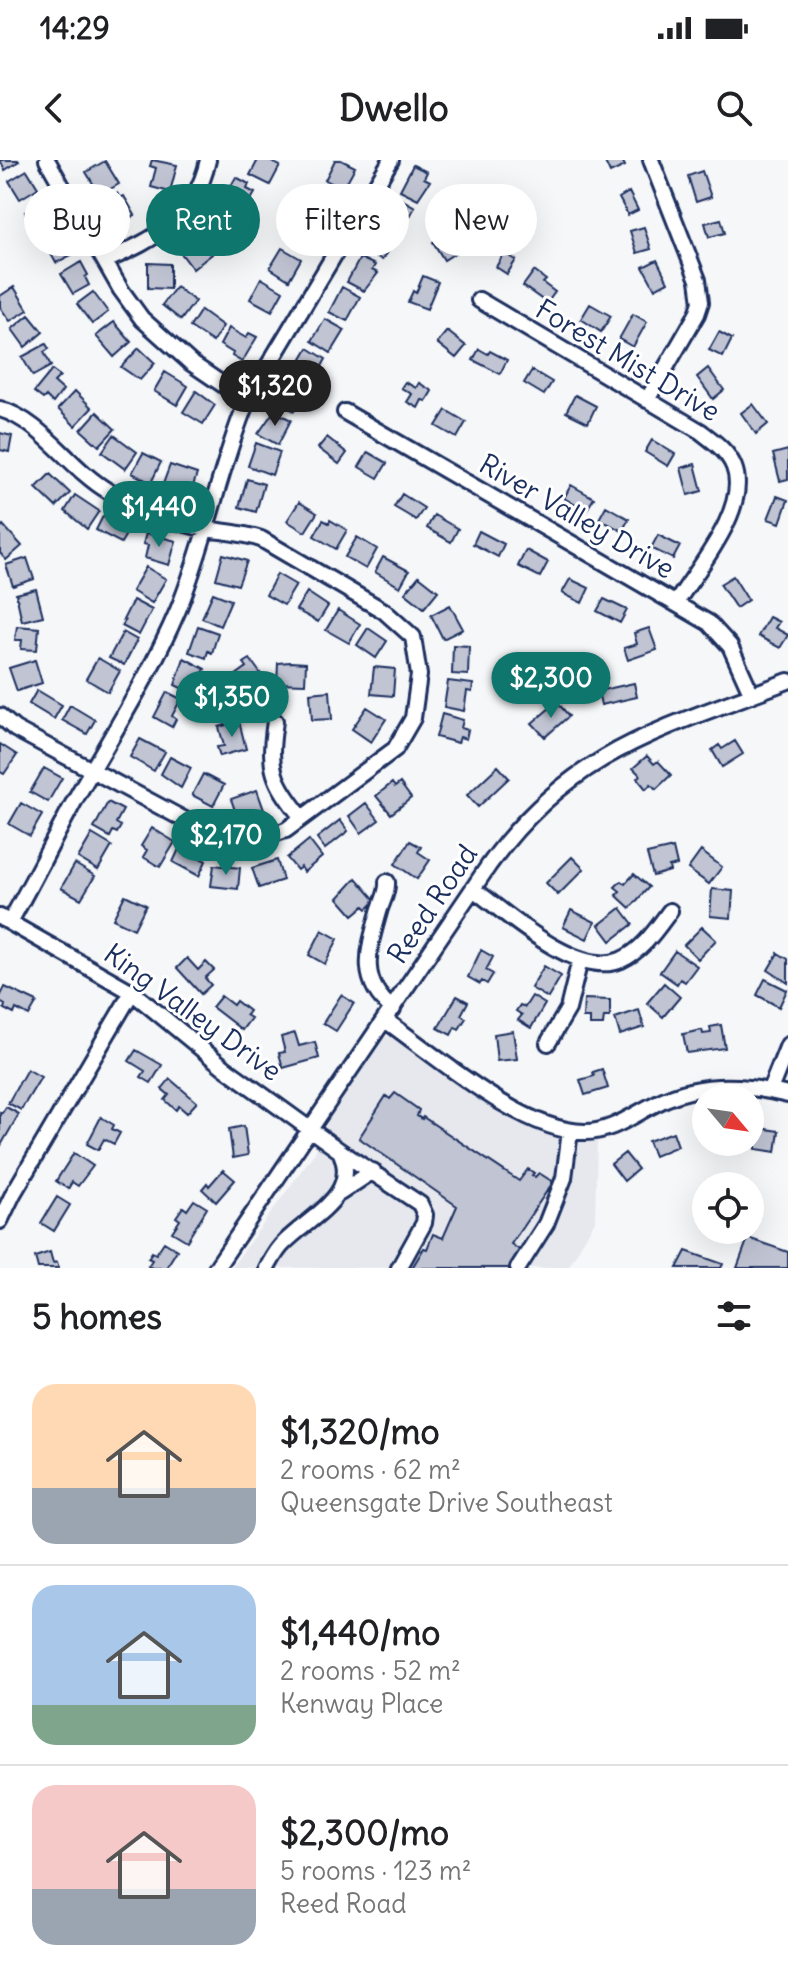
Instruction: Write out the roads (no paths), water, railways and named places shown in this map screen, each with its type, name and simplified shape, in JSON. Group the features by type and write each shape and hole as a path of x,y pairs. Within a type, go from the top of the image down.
{"street":[{"path":"47,160 121,290 152,329 191,363 247,401"},
{"path":"105,261 177,221 197,193 208,160"},
{"path":"5,920 114,735 176,612 206,529 226,455 247,401 391,160"},
{"path":"647,400 701,302 698,280 651,160"},
{"name":"Forest Mist Drive","path":"479,300 700,431 724,451 734,468 736,503 676,603"},
{"path":"0,409 26,421 93,482 115,496 159,516 261,539 384,611 413,637 419,675 413,718 395,749 286,830 251,841 215,836 15,729 0,716"},
{"name":"River Valley Drive","path":"345,412 709,623 726,639 752,695"},
{"name":"Reed Road","path":"216,1268 519,826 554,791 612,751 788,681"},
{"path":"275,721 270,753 273,776 302,818"},
{"path":"387,882 367,966 389,1014 510,1107 570,1131 584,1132 605,1129 688,1091 734,1087 788,1095"},
{"path":"473,889 557,949 580,960 607,963 627,956 646,941 670,911"},
{"name":"King Valley Drive","path":"5,920 132,992 225,1068 420,1204 425,1215 421,1231 399,1268"},
{"path":"548,1043 568,1009 580,960"},
{"path":"0,1221 132,992"},
{"path":"770,1090 788,1045"},
{"path":"518,1268 546,1224 564,1178 570,1131"},
{"path":"339,1194 346,1170 340,1151"},
{"path":"267,1268 283,1244 339,1194 373,1171"}]}
